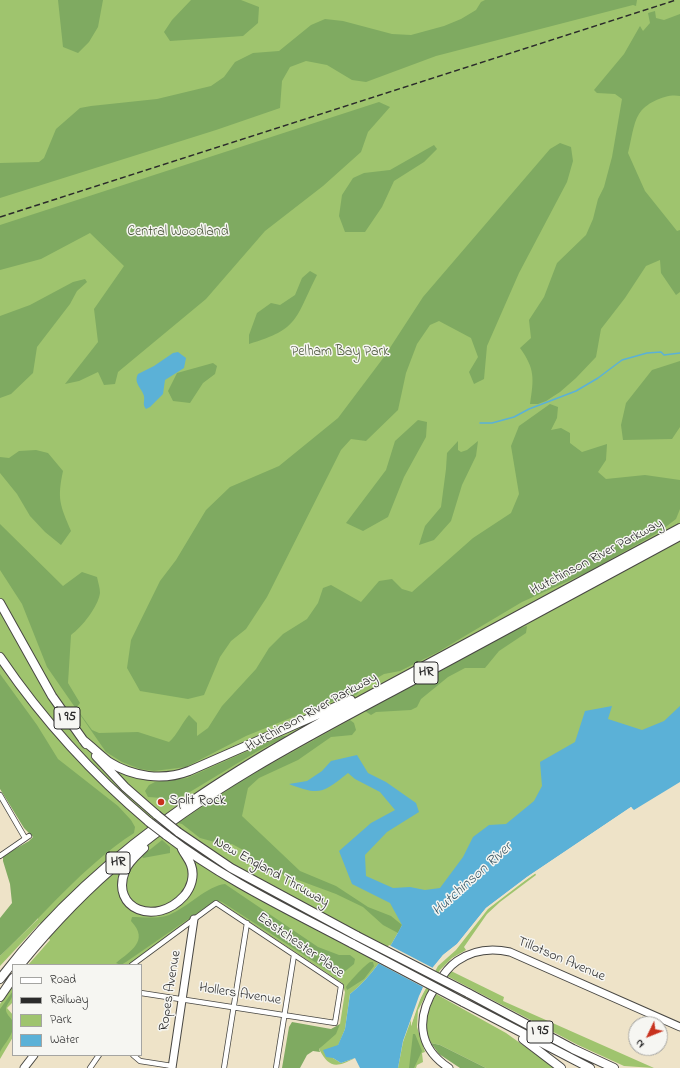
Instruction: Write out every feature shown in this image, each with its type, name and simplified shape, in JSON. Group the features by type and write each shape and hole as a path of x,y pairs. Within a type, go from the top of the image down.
{"highway":[{"name":"Hutchinson River Parkway","path":"13,964 36,936 95,875 162,821 256,759 366,697 680,528"},
{"name":"Hutchinson River Parkway","path":"21,964 36,946 95,884 127,856 167,826 236,780 296,744 680,536"},
{"name":"New England Thruway","path":"0,603 50,692 83,740 109,771 178,832 224,864 357,936 573,1049 614,1068"},
{"name":"New England Thruway","path":"0,657 31,701 71,749 105,783 180,847 243,886 516,1031 590,1068"},
{"path":"83,740 106,759 124,770 149,776 173,775 194,768 347,701 366,697"},
{"path":"167,826 139,853 126,869 123,878 124,890 128,900 133,906 144,912 159,912 174,905 185,894 192,881 192,869 180,847"},
{"path":"0,970 24,944 36,936"},
{"name":"Hutchinson River Parkway","path":"0,979 12,965"},
{"path":"0,990 12,974"},
{"path":"0,998 12,980"},
{"path":"516,1031 525,1041 561,1068"}],"street":[{"path":"0,795 27,837 0,856"},
{"name":"Eastchester Place","path":"194,919 216,903 342,986 335,1023"},
{"path":"133,964 194,919"},
{"name":"Ropes Avenue","path":"172,1067 194,919"},
{"path":"224,1068 247,923"},
{"name":"Tillotson Avenue","path":"449,1068 429,1049 423,1032 425,1009 437,984 446,970 457,961 479,951 501,950 533,962 680,1027"},
{"path":"276,1068 294,955"},
{"name":"Hollers Avenue","path":"142,993 335,1023"},
{"path":"24,1068 33,1056"},
{"path":"90,1068 98,1056"},
{"path":"135,1056 140,1061 172,1067"}],"green space":[{"name":"Pelham Bay Park","path":"0,0 680,0 680,717 402,925 373,971 366,980 350,994 345,1029 333,1058 341,1063 355,1058 338,1065 330,1063 326,1060 319,1049 340,1024 345,992 342,983 218,901 130,964 29,964 50,940 40,923 0,966 0,956 38,919 37,839 0,781"},
{"path":"58,0 103,0 98,27 89,42 78,53 63,47"},
{"path":"191,0 241,0 259,7 258,23 243,36 170,41 164,32 172,20"},
{"path":"485,0 637,0 636,6 633,5 436,56 366,82 352,80 327,65 306,61 290,67 282,81 280,108 216,130 0,198 0,163 39,162 44,158 56,129 80,108 157,99 211,86 224,77 235,62 253,53 279,51 311,25 325,19 343,21 392,34 411,35 444,26 461,19 476,10 481,2"},
{"path":"655,11 656,18 664,20 680,14 680,96 675,95 658,99 642,110 635,122 628,153 645,191 677,231 680,230 680,292 676,295 661,273 660,260 646,266 625,298 601,329 596,357 560,392 546,401 538,404 530,404 533,380 531,368 520,348 531,338 529,320 544,297 557,263 586,235 593,219 598,199 604,187 612,157 622,99 615,94 597,93 594,90 624,54 640,26 643,31 650,23 648,13"},
{"name":"Central Woodland","path":"379,102 390,107 368,132 361,152 323,186 265,231 206,299 118,372 115,384 104,385 98,372 79,381 65,384 98,342 94,309 124,266 90,233 41,259 0,270 0,225"},
{"path":"560,143 571,147 573,161 567,182 519,273 487,346 484,379 474,384 469,372 478,357 471,338 439,321 430,325 417,344 406,373 398,410 366,441 351,439 341,450 267,597 246,629 231,641 220,657 204,695 188,699 140,691 127,668 131,640 160,581 176,560 206,510 230,487 279,466 338,418 384,357 423,297 550,149"},
{"path":"434,145 437,149 424,162 394,181 382,207 365,232 345,232 339,216 342,195 353,178 364,173 390,170"},
{"path":"310,271 317,275 294,320 278,333 249,344 249,335 257,313 271,303 280,305 295,295 302,278"},
{"path":"85,279 87,282 77,291 70,304 37,347 33,373 11,394 0,398 0,316 30,305 73,282"},
{"path":"680,361 680,427 672,439 623,440 621,425 626,403 652,370"},
{"path":"213,363 217,366 215,374 203,383 190,403 173,401 168,391 177,373"},
{"path":"550,404 558,407 557,418 551,430 561,428 570,433 570,443 582,452 607,444 606,460 598,472 606,479 645,475 680,480 680,509 676,519 659,532 588,572 522,602 438,652 400,671 384,674 367,684 356,695 330,702 246,736 186,767 154,771 140,769 122,762 106,752 47,667 22,604 0,570 0,524 63,586 82,572 97,577 100,593 99,598 93,610 84,622 71,635 68,683 80,703 76,708 92,730 99,733 138,732 169,742 175,736 189,715 197,723 197,736 208,728 222,706 256,669 269,648 283,634 307,619 318,603 323,588 331,585 361,602 379,581 392,579 402,589 412,592 473,538 511,513 519,494 511,446 519,426"},
{"path":"418,420 427,422 426,437 404,477 388,517 363,531 346,523 386,470 395,441"},
{"path":"458,441 458,450 461,452 467,450 478,441 476,456 462,485 451,521 434,540 419,545 425,526 441,507 447,453"},
{"path":"36,450 48,453 63,471 60,495 64,515 71,531 61,545 45,532 30,516 17,494 0,473 0,457 9,458 19,451"},
{"path":"527,626 526,633 499,651 485,668 465,668 448,677 421,699 417,707 411,710 376,712 371,715 365,711 516,629"},
{"path":"0,674 37,725 58,759 118,806 131,820 135,827 134,833 98,860 0,956 0,918 12,903 10,884 3,857 33,837 24,828 0,789"},
{"path":"350,720 354,723 356,730 352,735 331,737 298,760 259,778 248,788 242,816 300,871 336,886 368,907 391,916 402,925 398,933 383,925 363,907 336,894 271,870 245,851 232,844 222,844 200,838 182,824 178,823 244,779"},
{"path":"282,736 287,736 256,752 175,801 168,802 162,798 148,797 145,791 149,785 155,782 187,778"},
{"path":"162,840 170,847 170,853 143,858 142,856"},
{"path":"535,873 536,875 500,902 487,914 464,947 466,950 452,958 440,970 418,1010 417,1027 425,1052 422,1053 423,1062 417,1065 416,1068 398,1068 403,1042 411,1020 411,1026 418,1003 438,966 456,950 488,909"},
{"path":"225,884 318,947 339,955 350,955 355,959 354,964 338,977 222,902 216,900 126,962 123,964 116,963 132,950 138,940 139,934 131,921 132,917 156,917 169,915 218,886"},
{"path":"370,962 373,962 374,966 364,979 347,990 346,987 350,981"},
{"path":"451,971 504,997 503,1001 654,1068 624,1066 578,1045 447,976"},
{"path":"12,986 12,1003 7,1008 12,1014 12,1039 0,1059 0,1004"},
{"path":"12,992 6,1010 12,1021 12,1032 0,1052 0,1009"},
{"path":"436,994 506,1033 555,1068 486,1068 440,1045 431,1043 426,1024 430,1007"},
{"path":"292,1022 331,1029 340,1024 336,1034 319,1049 320,1052 313,1051 307,1055 300,1068 282,1068 289,1027"},
{"path":"413,1034 415,1034 422,1051 414,1068 409,1068"},
{"path":"431,1043 440,1045 486,1068 460,1068 439,1054"}],"water":[{"path":"178,352 186,358 184,368 165,380 163,394 146,409 143,393 138,385 138,374 154,366 173,353"},
{"name":"Hutchinson River","path":"612,706 608,719 642,730 664,721 680,706 680,782 634,810 631,807 527,877 486,908 457,944 443,955 433,967 419,996 403,1041 398,1068 360,1068 355,1058 341,1063 333,1058 326,1057 323,1050 338,1045 345,1029 350,994 366,980 373,971 402,925 390,903 352,884 339,851 371,823 395,810 380,792 355,779 348,773 333,785 321,790 308,790 289,784 307,781 322,771 331,761 357,755 368,773 386,782 416,803 419,812 387,832 365,855 366,876 393,888 410,887 425,890 440,888 463,857 473,837 489,825 506,824 534,801 542,786 540,762 575,742 585,711"}],"pier":[{"path":"631,807 632,808 514,888 487,909 459,945 445,956 435,968 421,997 411,1026 411,1020 423,987 376,962 389,945 433,968 443,955 457,944 486,908 527,877"}],"waterway":[{"path":"480,423 492,423 514,417 529,409 576,391 598,378 622,360 647,353 661,352 664,355 680,353"}],"railway":[{"path":"0,217 676,0"}],"place":[{"name":"Split Rock","path":"161,802"}]}
